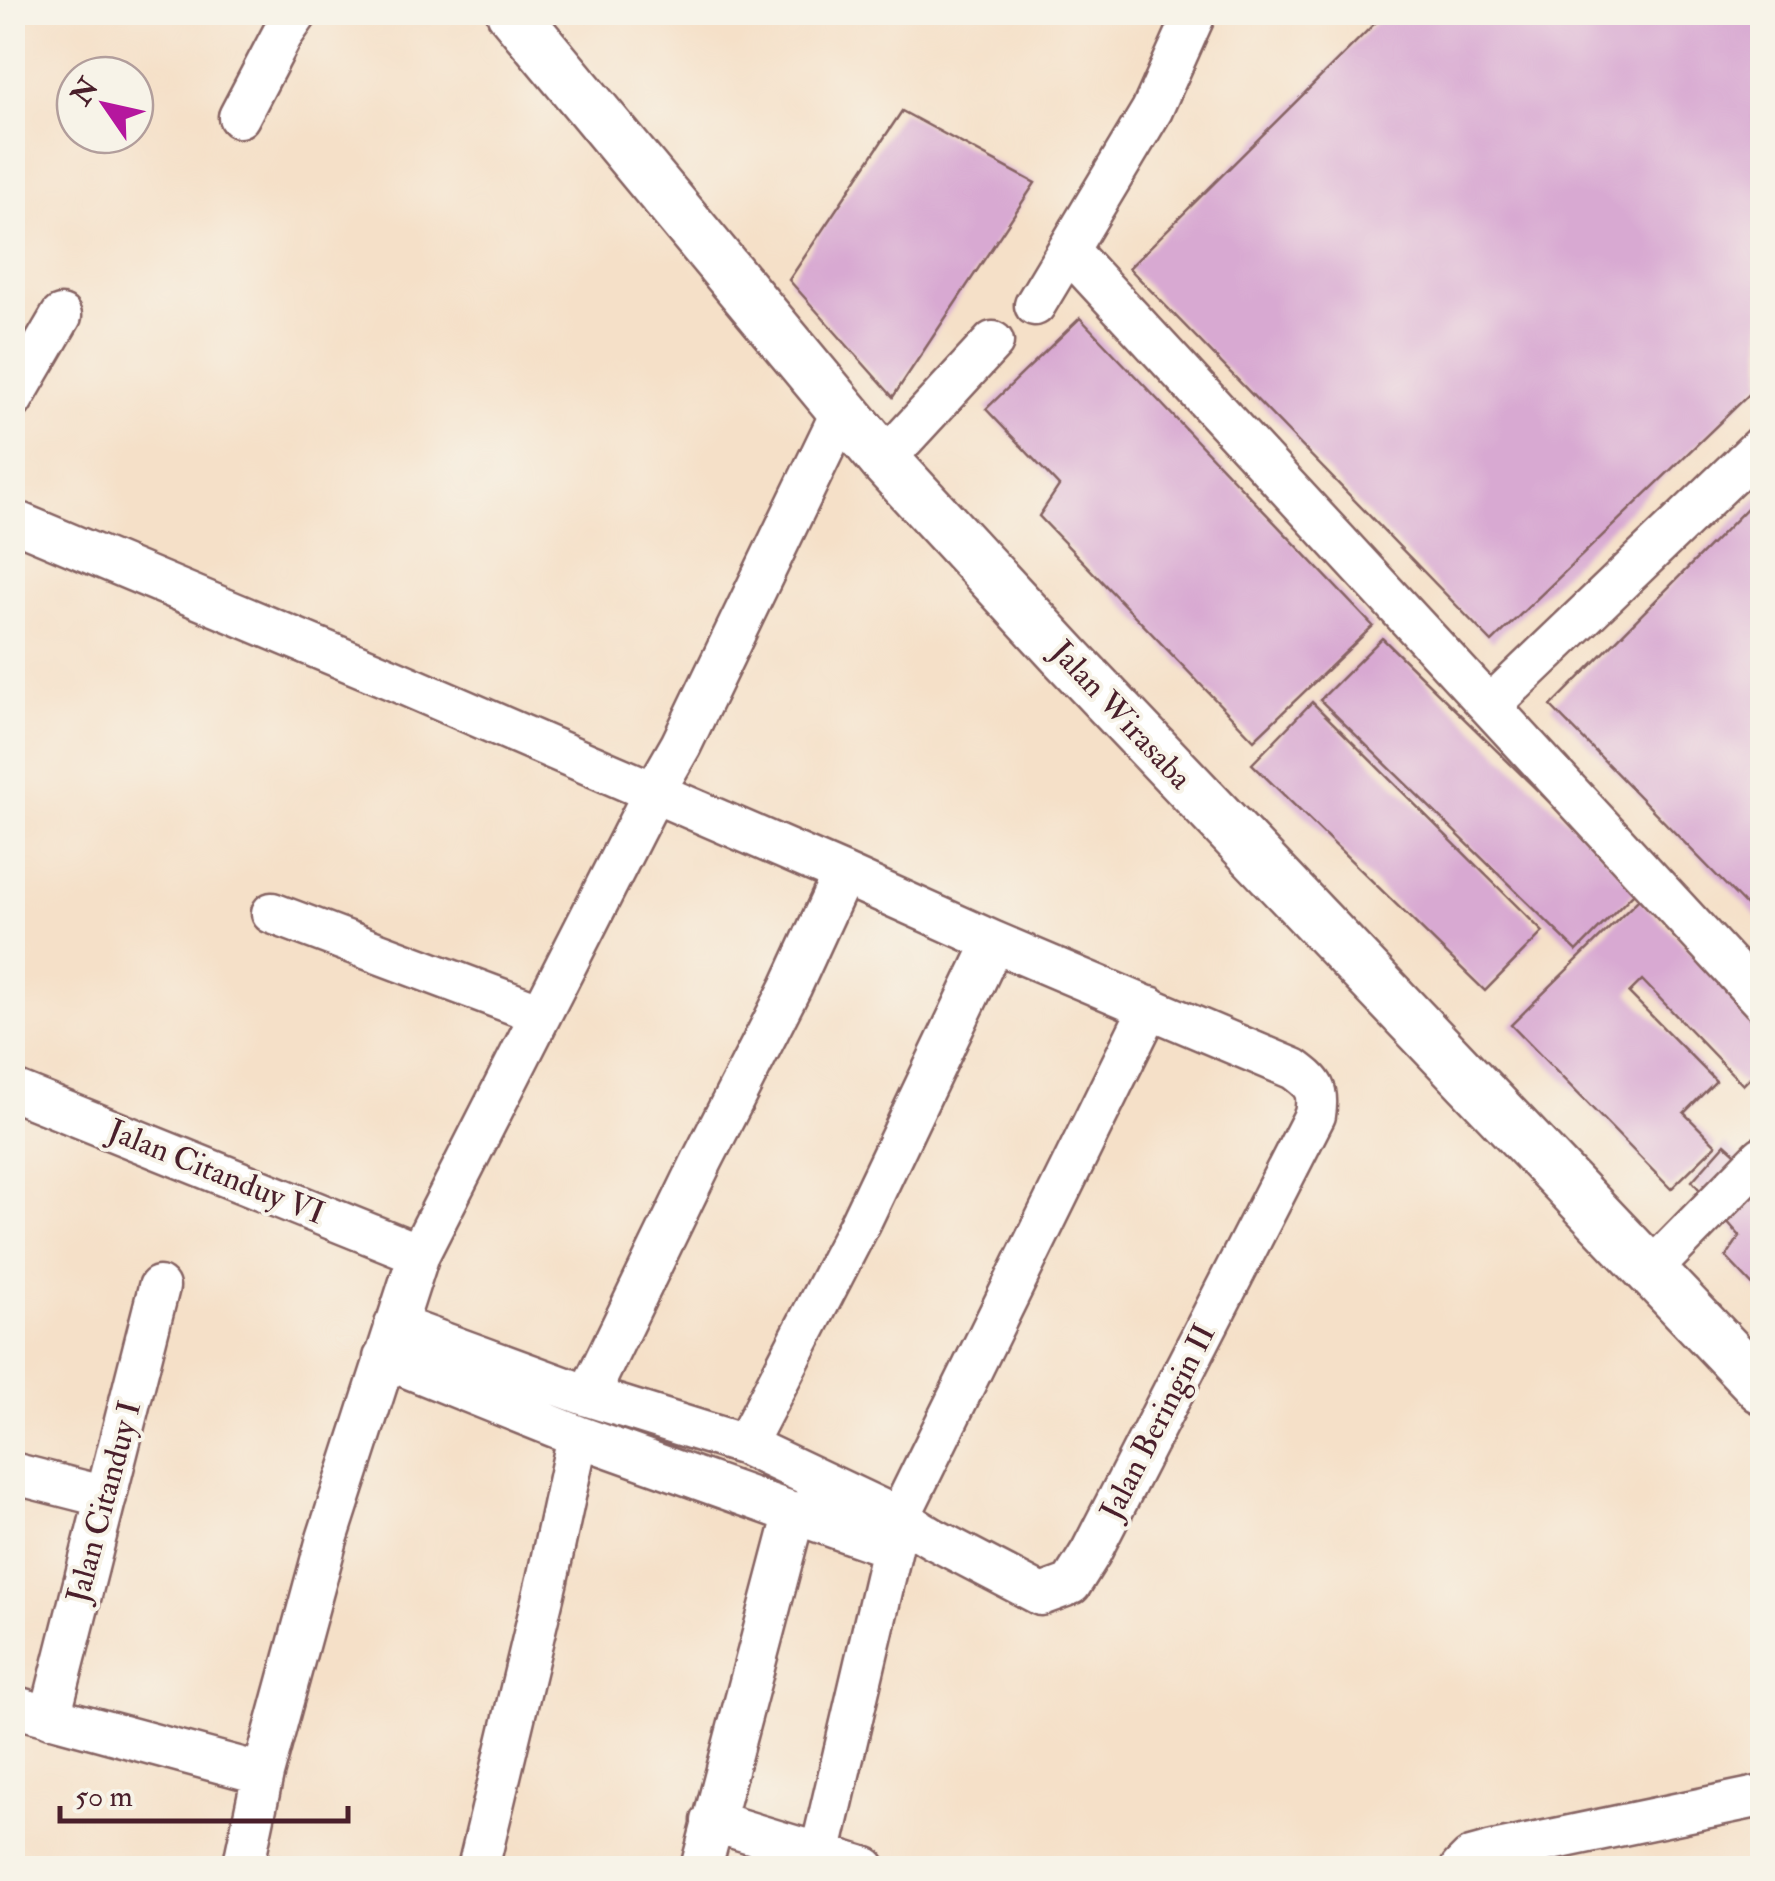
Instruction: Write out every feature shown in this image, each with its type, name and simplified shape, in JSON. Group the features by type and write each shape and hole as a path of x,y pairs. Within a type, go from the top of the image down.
{"main road":[{"name":"Jalan Wirasaba","path":"512,12 884,460 1066,657 1762,1388"}],"street":[{"path":"239,117 282,34 298,12"},
{"path":"1035,305 1152,110 1196,12"},
{"path":"1070,251 1762,1001"},
{"path":"12,400 61,316"},
{"path":"884,460 993,342"},
{"path":"244,1868 264,1774 327,1538 419,1254 681,745 843,409"},
{"path":"1490,706 1762,445"},
{"path":"12,520 1150,1007 896,1533 820,1855"},
{"path":"588,1396 844,874"},
{"path":"272,913 541,1014"},
{"path":"744,1444 860,1223 994,942"},
{"name":"Jalan Beringin II","path":"390,1341 578,1436 795,1512 932,1538 1041,1595 1071,1584 1091,1552 1314,1115 1317,1100 1312,1083 1294,1069 1150,1007"},
{"name":"Jalan Citanduy VI","path":"12,1090 419,1254"},
{"path":"1650,1271 1762,1157"},
{"name":"Jalan Citanduy I","path":"31,1711 106,1496 159,1288"},
{"path":"390,1341 744,1444 896,1533"},
{"path":"478,1868 548,1580 578,1436"},
{"path":"12,1473 106,1496"},
{"path":"701,1868 795,1512"},
{"path":"31,1711 264,1774"},
{"path":"1461,1868 1470,1858 1493,1852 1762,1796"},
{"path":"712,1821 866,1868"}],"building":[{"path":"1386,12 1762,12 1762,382 1492,642 1129,268"},
{"path":"902,111 1035,183 893,397 789,280"},
{"path":"1080,318 1373,626 1254,740 1039,516 1059,486 986,409"},
{"path":"1762,493 1762,922 1551,706"},
{"path":"1382,638 1638,889 1577,951 1320,700"},
{"path":"1312,702 1543,932 1485,991 1252,764"},
{"path":"1639,899 1762,1025 1762,1066 1743,1085 1642,980 1629,993 1716,1081 1684,1113 1716,1145 1671,1189 1511,1025"},
{"path":"1725,1144 1762,1177 1762,1295 1726,1257 1740,1236 1692,1181"}]}
